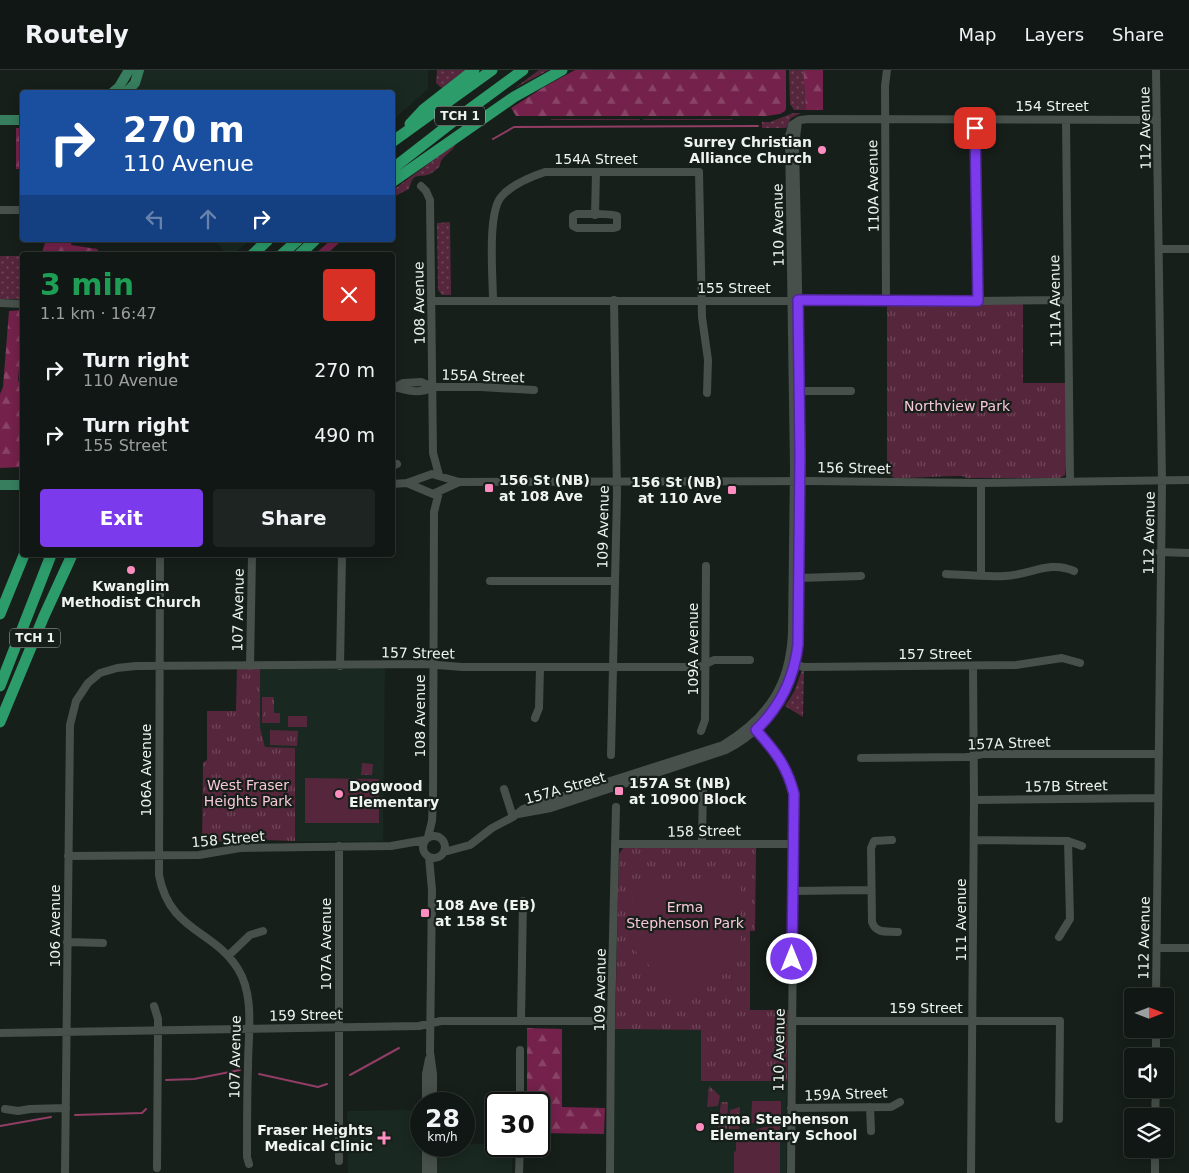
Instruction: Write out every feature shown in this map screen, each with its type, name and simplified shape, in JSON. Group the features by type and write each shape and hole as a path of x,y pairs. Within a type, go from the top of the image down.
{"highway":[{"path":"395,140 424,109 474,70"},
{"name":"TCH 1","path":"395,140 492,70"},
{"name":"TCH 1","path":"395,166 523,70"},
{"path":"395,180 514,97 562,70"},
{"path":"255,252 266,242"},
{"path":"275,252 286,242"},
{"path":"284,252 296,242"},
{"path":"302,252 313,242"},
{"name":"TCH 1","path":"0,614 23,557"},
{"path":"0,664 43,557"},
{"path":"0,686 50,557"},
{"name":"TCH 1","path":"0,722 44,616 71,557"}],"main road":[{"path":"115,90 129,70"},
{"path":"129,90 135,83 140,70"},
{"path":"0,120 20,120"},
{"path":"0,485 20,485"}],"street":[{"name":"110A Avenue","path":"886,70 884,86 886,301"},
{"name":"112 Avenue","path":"1156,70 1162,482 1156,988"},
{"name":"154 Street","path":"798,121 809,118 885,120 1157,120"},
{"path":"975,120 978,301"},
{"name":"111A Avenue","path":"1066,120 1070,482"},
{"name":"110 Avenue","path":"791,1173 794,794 788,773 781,759 754,727 778,704 789,683 798,638 796,391 789,136 791,127 798,121"},
{"name":"154A Street","path":"493,301 494,216 501,197 525,178 545,172 702,169 701,300"},
{"path":"596,172 596,215"},
{"name":"108 Avenue","path":"421,186 426,191 430,200 433,453 427,476"},
{"path":"0,210 20,210"},
{"path":"576,214 596,215 614,214 617,216 617,227 577,228 573,226 573,216 576,214"},
{"path":"1159,249 1189,249"},
{"name":"109 Avenue","path":"612,755 617,482 614,300"},
{"path":"701,300 702,323 708,355 707,393"},
{"name":"155 Street","path":"431,301 1068,300"},
{"path":"0,303 20,304"},
{"name":"155A Street","path":"395,387 404,391 421,392 432,387 481,386 534,390"},
{"path":"796,391 851,391"},
{"name":"108 Avenue","path":"433,453 440,476"},
{"path":"395,484 407,483 432,474 440,476 444,484 441,490 433,494 407,483"},
{"path":"427,476 423,484 427,491"},
{"name":"156 Street","path":"440,476 459,482 797,481 981,483 1162,482 1189,480"},
{"name":"110 Avenue","path":"792,664 793,539 797,481"},
{"name":"156 Street","path":"441,490 459,482"},
{"path":"981,483 981,575"},
{"name":"108 Avenue","path":"427,839 432,821 433,800 434,512 441,490"},
{"name":"108 Avenue","path":"427,491 434,512"},
{"path":"793,539 796,542 796,574 799,578 861,576"},
{"path":"1160,552 1189,553"},
{"name":"106A Avenue","path":"160,557 160,880 172,908 188,925 228,956"},
{"name":"107 Avenue","path":"250,666 252,557"},
{"path":"340,666 342,557"},
{"name":"109A Avenue","path":"701,731 705,720 706,566"},
{"path":"946,574 1010,576 1047,566 1074,571"},
{"path":"490,581 615,581"},
{"name":"157 Street","path":"792,664 804,667 973,666 1016,665 1062,658 1080,663"},
{"name":"157 Street","path":"88,684 100,673 136,666 433,664 462,667 613,667 696,666 705,665 714,660 750,660"},
{"name":"111 Avenue","path":"971,1173 974,840 973,666"},
{"path":"535,718 540,708 540,667"},
{"name":"106 Avenue","path":"65,1173 70,725 76,701 88,684"},
{"name":"157A Street","path":"441,854 467,846 492,828 515,816 551,808 713,756 736,745 754,727"},
{"name":"157A Street","path":"861,758 1159,754"},
{"path":"702,843 704,782"},
{"path":"504,789 515,816"},
{"name":"157B Street","path":"974,800 1158,798"},
{"name":"108 Avenue","path":"433,800 442,839"},
{"name":"109 Avenue","path":"610,1173 616,807"},
{"path":"432,890 441,854 445,846 442,839 434,835 427,839 423,846 427,854 432,890 430,1052 433,1074 432,1092"},
{"name":"158 Street","path":"68,856 199,855 240,848 391,846 427,839"},
{"name":"157A Street","path":"442,839 462,844 476,840"},
{"path":"892,840 874,841 871,848 872,922 878,931 898,932"},
{"path":"974,840 1068,841 1082,846"},
{"path":"1059,938 1070,919 1068,841"},
{"name":"158 Street","path":"615,844 793,844"},
{"name":"107A Avenue","path":"339,846 339,1161"},
{"name":"158 Street","path":"391,846 427,854"},
{"path":"427,854 441,854"},
{"path":"793,891 871,890"},
{"path":"521,1021 523,902"},
{"path":"228,956 250,935 263,931"},
{"path":"67,942 103,943"},
{"path":"1157,948 1189,948"},
{"name":"107 Avenue","path":"228,956 239,970 246,989 248,1007 247,1157 249,1164"},
{"path":"154,1006 158,1019 157,1168"},
{"name":"159 Street","path":"0,1033 419,1026 441,1021 611,1021"},
{"name":"159 Street","path":"792,1021 1060,1021 1059,1119"},
{"path":"520,1050 520,1092"},
{"path":"426,1092 426,1074 430,1052"},
{"name":"159A Street","path":"791,1108 891,1107 900,1102"},
{"path":"870,1107 871,1131"},
{"path":"5,1109 18,1111 66,1108"},
{"path":"426,1157 426,1173"},
{"path":"432,1157 432,1173"},
{"path":"520,1157 520,1173"},
{"path":"1155,1158 1155,1173"}],"shaded area":[{"path":"140,70 428,70 428,89 395,118 395,90 132,90"},
{"path":"217,242 248,242 236,252 225,252"},
{"name":"Dogwood Elementary","path":"260,667 272,669 369,669 372,667 385,667 383,841 295,841 295,748 265,748 260,728"},
{"name":"Erma Stephenson Elementary School","path":"615,1029 701,1030 701,1081 787,1081 786,1173 614,1173"},
{"path":"410,1110 410,1157 475,1157 475,1144 485,1144 485,1157 512,1157 512,1173 348,1173 347,1111"}],"green space":[{"path":"437,70 465,70 442,88 436,83"},
{"path":"539,70 549,70 515,88"},
{"path":"575,70 786,70 786,108 780,114 766,116 516,116 511,108"},
{"path":"789,70 803,70 806,110 794,110 790,104"},
{"path":"803,70 823,70 823,110 806,110"},
{"path":"793,113 801,113 791,118 786,128 762,128 762,122 770,122"},
{"path":"640,119 640,120 551,120"},
{"path":"732,119 733,120 643,120"},
{"path":"16,128 20,128 20,169 16,169"},
{"path":"456,143 442,160 440,166 430,174 415,177 409,189 395,196 395,189"},
{"path":"450,222 451,295 442,295 438,290 437,223"},
{"path":"45,242 72,242 71,245 97,249 99,252 42,252"},
{"path":"329,242 340,242 329,252 317,252"},
{"path":"0,256 20,256 20,299 0,299"},
{"name":"Northview Park","path":"1023,302 1023,383 1067,383 1068,448 1065,475 1059,478 967,478 962,476 895,478 887,475 887,305"},
{"path":"20,310 20,367 18,381 20,382 20,467 0,468 0,394 3,387 9,311"},
{"name":"West Fraser Heights Park","path":"237,667 260,667 260,728 265,747 295,748 295,841 227,839 202,849 203,763 207,760 207,711 236,711"},
{"path":"802,670 804,670 803,717 785,706 794,692"},
{"path":"262,697 274,697 274,713 280,713 280,723 262,723"},
{"path":"288,716 307,716 307,727 288,727"},
{"path":"270,730 298,731 297,746 270,745"},
{"path":"362,763 373,764 372,775 361,775"},
{"path":"305,778 379,779 379,823 305,823"},
{"name":"Erma Stephenson Park","path":"756,847 755,931 750,931 750,1010 789,1010 787,1081 701,1081 701,1030 615,1029 619,854 623,848"},
{"path":"632,881 741,881 741,948 689,1003 684,1003 633,948"},
{"path":"527,1028 562,1029 562,1107 605,1108 604,1134 550,1133 550,1092 527,1092"},
{"path":"709,1086 720,1096 718,1106 707,1107"},
{"path":"752,1101 781,1101 781,1123 751,1123"},
{"path":"721,1102 728,1102 727,1129 718,1128"},
{"path":"740,1107 739,1129 729,1129 730,1110"},
{"path":"780,1126 780,1173 734,1173 736,1136 764,1127"}],"waterway":[{"path":"493,139 514,127 758,126"},
{"path":"350,1075 399,1048"},
{"path":"166,1080 194,1079 240,1070"},
{"path":"259,1074 318,1087 327,1084"},
{"path":"75,1115 142,1113 146,1109"},
{"path":"0,1126 51,1117"}],"place":[{"name":"Surrey Christian Alliance Church","path":"822,150"},
{"name":"156 St (NB) at 108 Ave","path":"489,488"},
{"name":"156 St (NB) at 110 Ave","path":"732,490"},
{"name":"Kwanglim Methodist Church","path":"131,570"},
{"name":"157A St (NB) at 10900 Block","path":"619,791"},
{"name":"Dogwood Elementary","path":"339,794"},
{"name":"108 Ave (EB) at 158 St","path":"425,913"},
{"name":"Erma Stephenson Elementary School","path":"700,1127"},
{"name":"Fraser Heights Medical Clinic","path":"384,1138"}],"route":[{"path":"792,959 794,794 788,773 781,759 756,730 773,711 786,690 795,666 798,645 800,456 798,300 978,301 975,128"}]}
